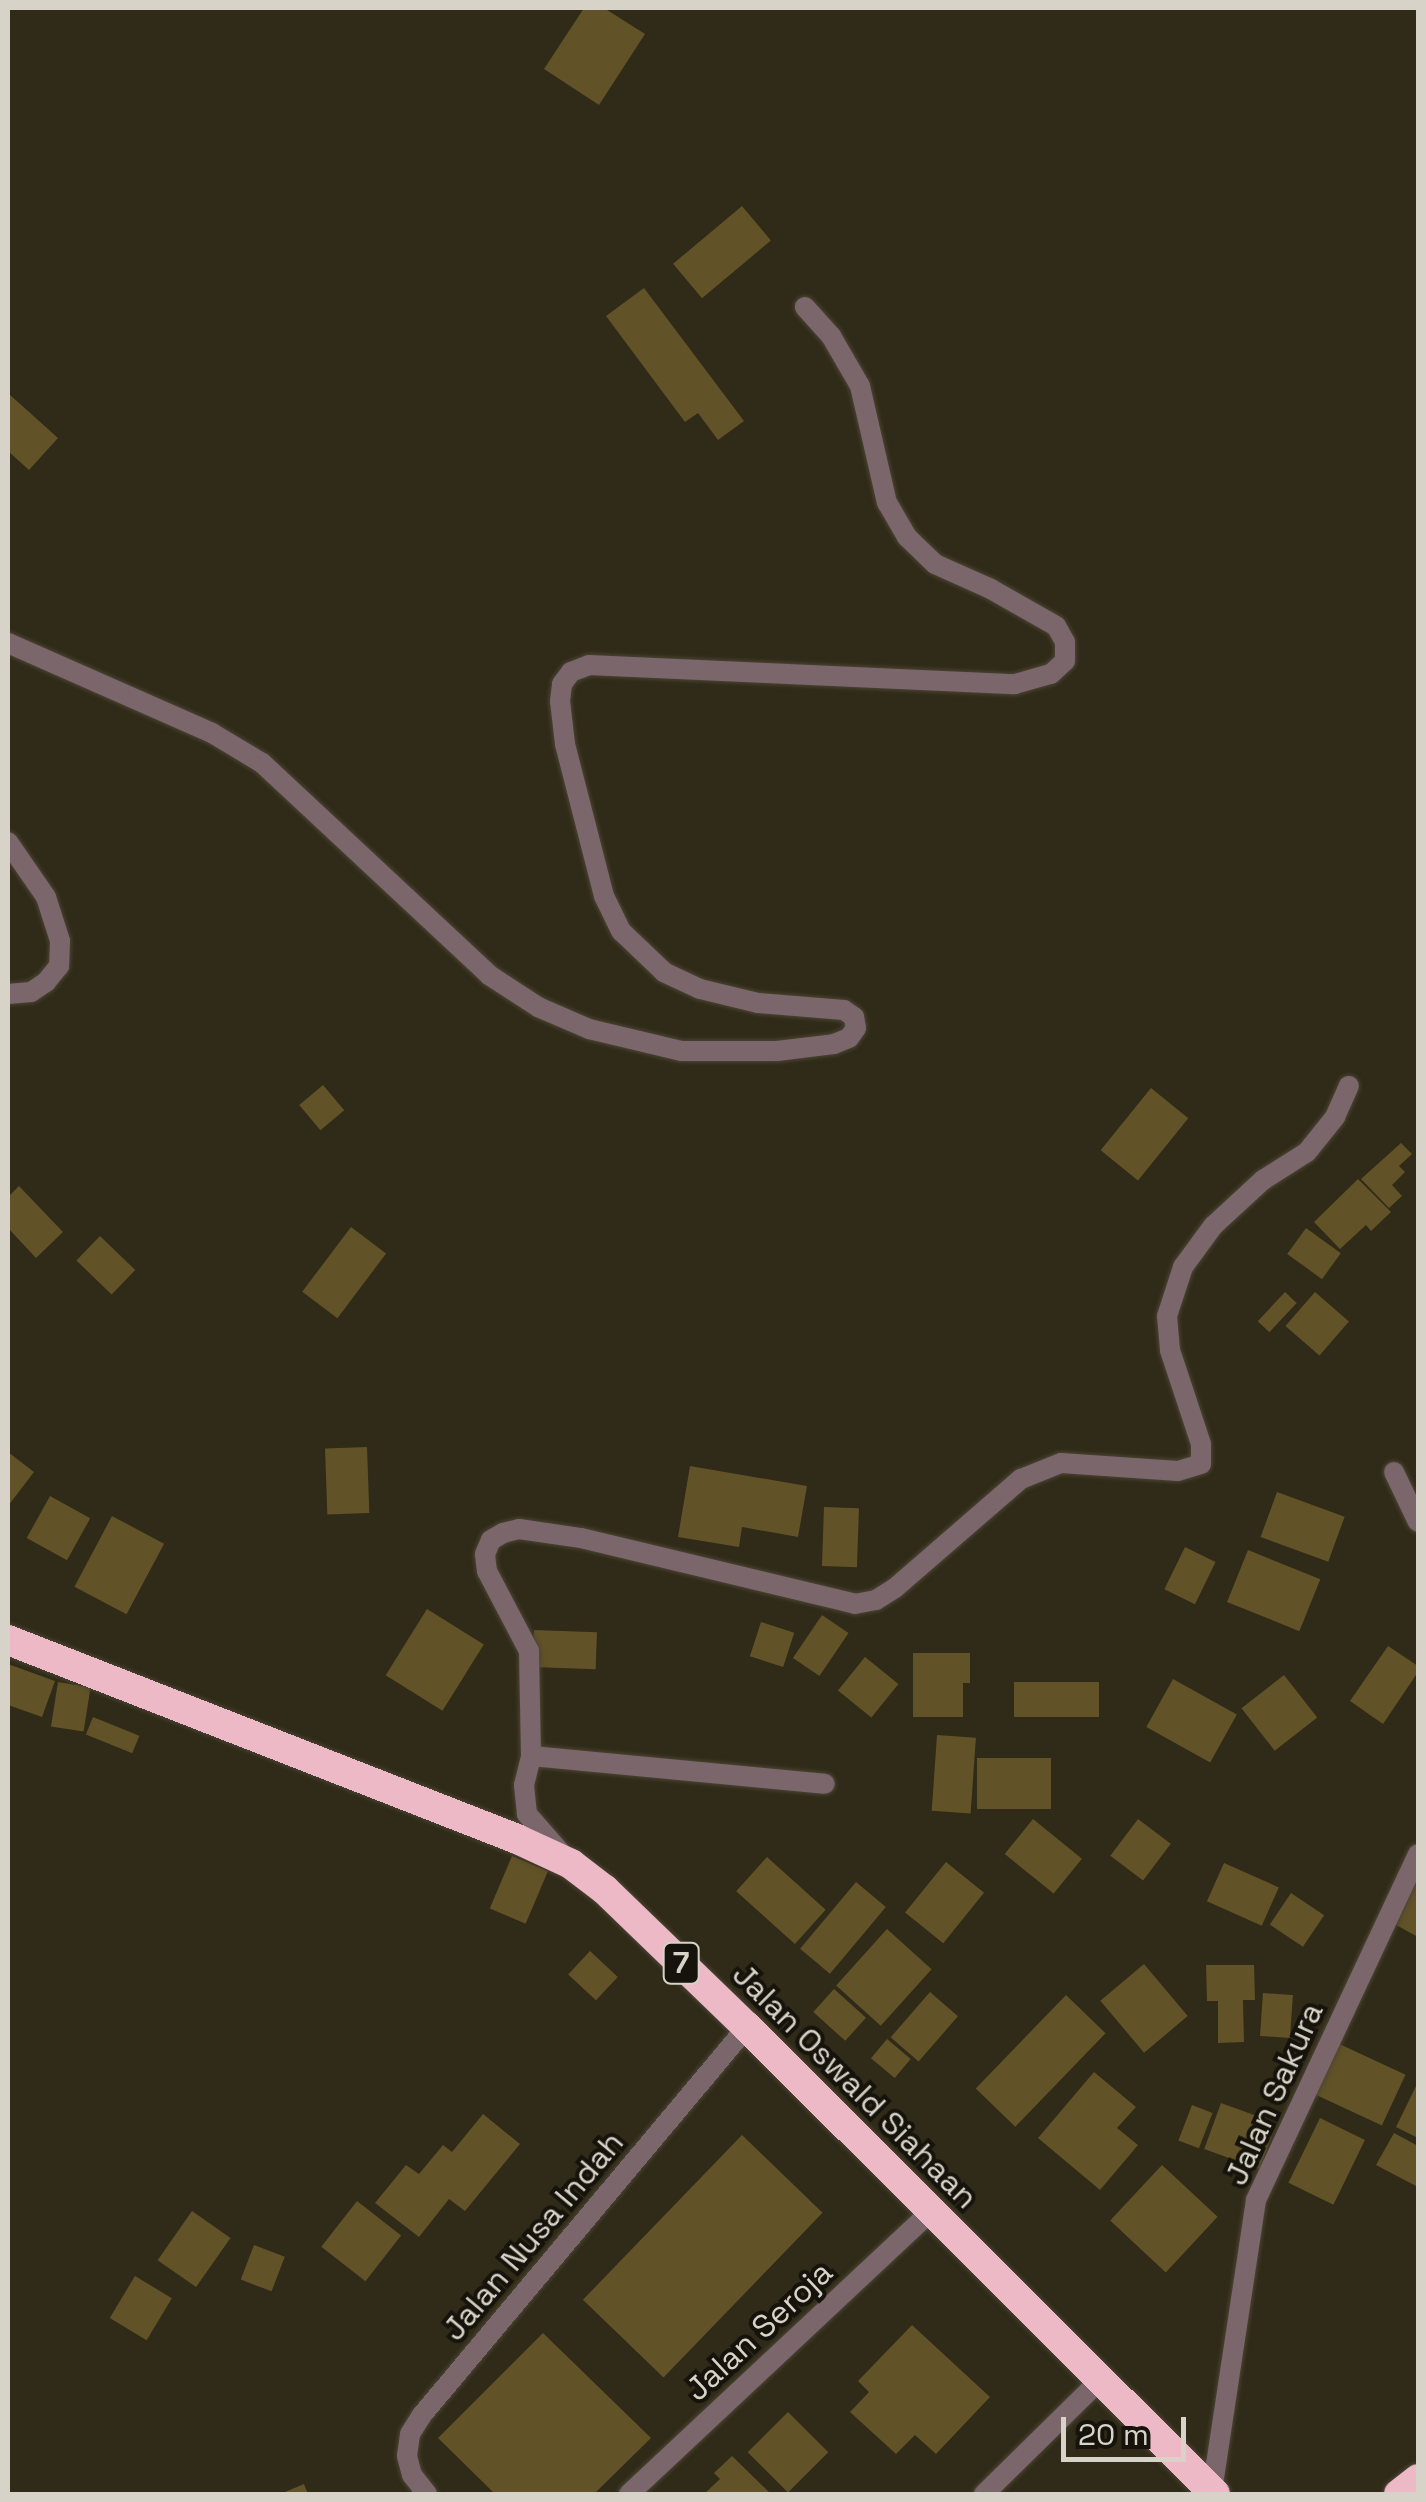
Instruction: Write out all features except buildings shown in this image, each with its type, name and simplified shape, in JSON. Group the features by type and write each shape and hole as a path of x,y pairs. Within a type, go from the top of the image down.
{"highway":[{"name":"Jalan Oswald Siahaan","path":"8,1640 517,1838 571,1864 605,1890 747,2027 1214,2493"},
{"path":"1399,2494 1418,2479"}],"street":[{"path":"8,643 212,733 262,763 489,976 538,1007 589,1029 682,1052 778,1052 849,1038 856,1028 854,1017 844,1010 758,1003 700,990 664,972 621,931 604,896 565,744 560,701 562,684 571,672 589,666 1015,684 1051,674 1065,661 1065,642 1056,626 991,589 935,564 907,536 888,503 860,386 832,336 806,308"},
{"path":"8,842 46,898 60,941 59,966 46,982 31,992 8,994"},
{"path":"571,1864 527,1814 524,1785 532,1756 528,1651 486,1571 485,1554 492,1540 519,1529 581,1538 854,1604 876,1600 894,1588 973,1516 1034,1474 1061,1463 1178,1471 1201,1464 1201,1444 1170,1350 1167,1316 1183,1267 1213,1226 1263,1180 1307,1152 1335,1117 1349,1086"},
{"path":"1394,1472 1418,1522"},
{"path":"532,1756 825,1784"},
{"name":"Jalan Sakura","path":"1214,2493 1256,2200 1418,1854"},
{"name":"Jalan Nusa Indah","path":"427,2494 412,2474 406,2456 410,2434 422,2415 747,2027"},
{"name":"Jalan Seroja","path":"629,2494 931,2211"},
{"path":"984,2494 1102,2378"}]}
